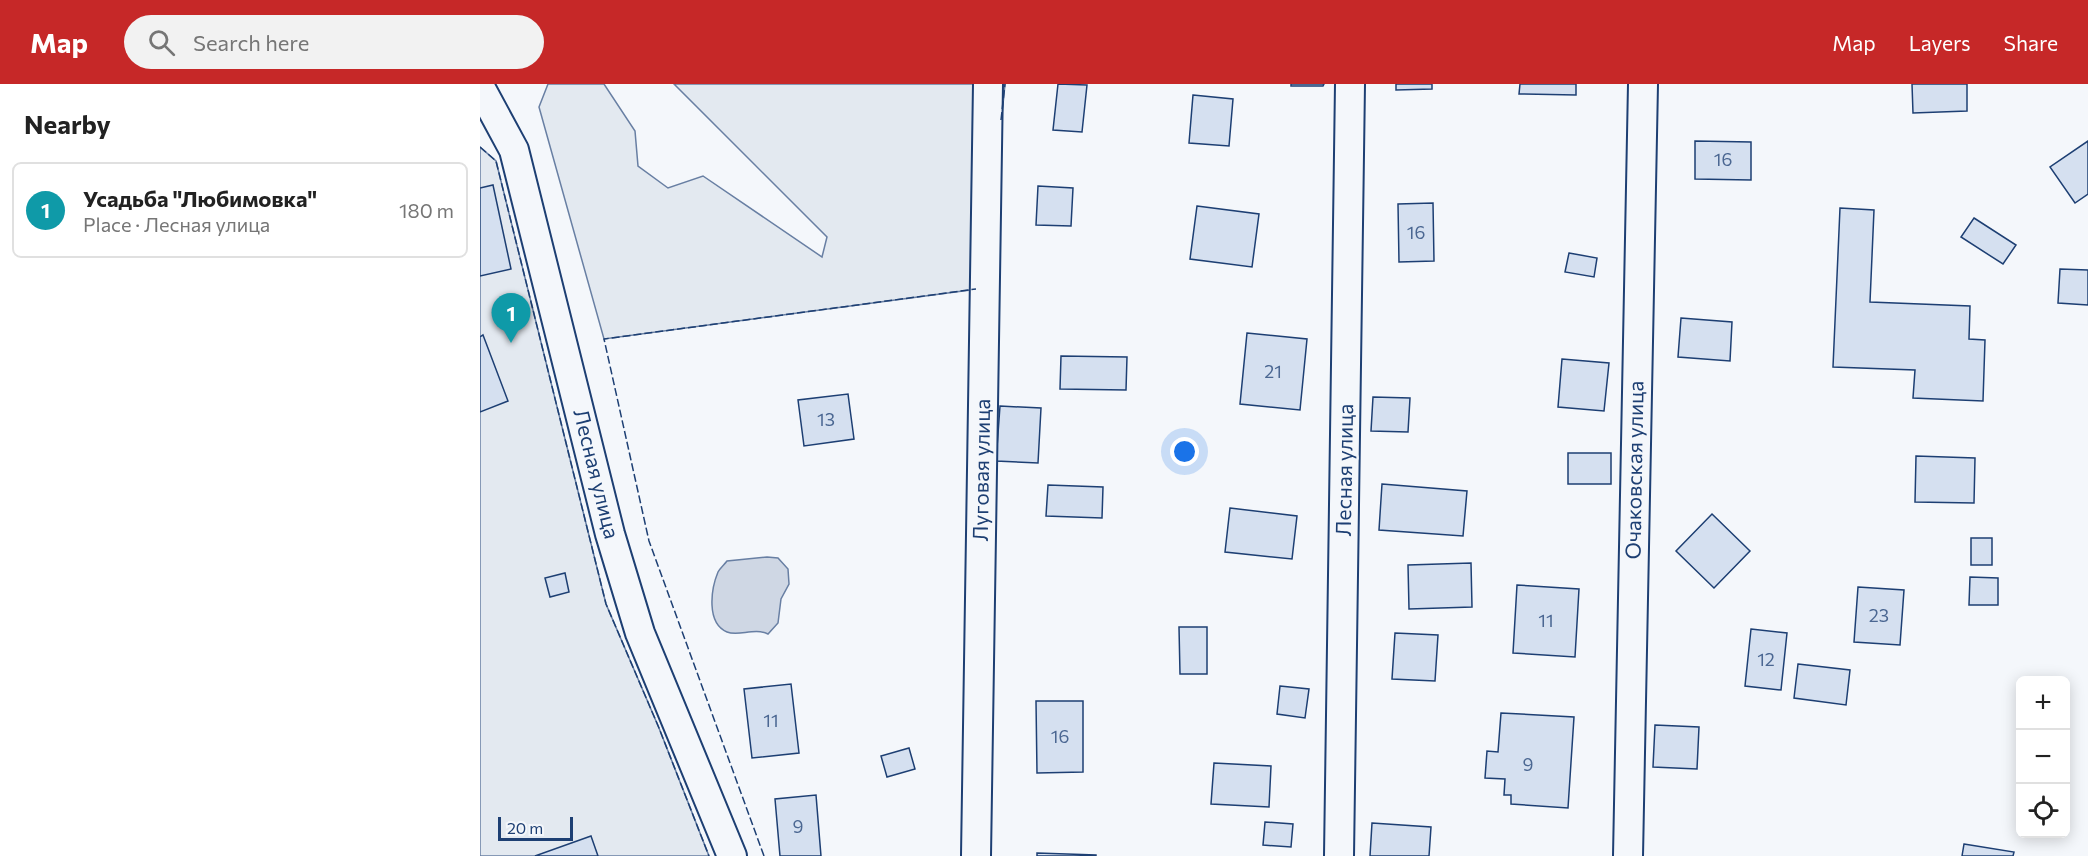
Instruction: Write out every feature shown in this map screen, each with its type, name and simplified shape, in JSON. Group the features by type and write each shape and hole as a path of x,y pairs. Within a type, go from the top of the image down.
{"street":[{"name":"Луговая улица","path":"976,856 988,84"},
{"name":"Лесная улица","path":"1339,856 1350,84"},
{"name":"Очаковская улица","path":"1628,856 1643,84"},
{"name":"Лесная улица","path":"480,87 514,150 610,534 639,633 732,856"}],"shaded area":[{"path":"548,84 604,84 635,131 638,166 668,188 703,176 822,257 827,237 674,84 1005,84 985,288 604,339 539,107"},
{"path":"480,147 496,161 606,604 659,728 709,856 480,856"},
{"path":"778,558 788,569 789,584 781,599 778,623 768,634 757,631 732,633 720,628 713,614 712,605 718,572 727,561"}],"building":[{"path":"1058,84 1087,85 1082,132 1053,130"},
{"path":"1291,84 1324,84 1323,86 1291,86"},
{"path":"1396,84 1432,84 1432,89 1396,90"},
{"path":"1520,84 1576,84 1576,95 1519,94"},
{"path":"1912,84 1967,84 1967,111 1913,113"},
{"path":"1193,95 1233,99 1229,146 1189,143"},
{"path":"1695,141 1751,142 1751,180 1695,179"},
{"path":"2088,141 2088,194 2075,203 2050,167"},
{"path":"493,185 511,269 480,276 480,188"},
{"path":"1038,186 1073,188 1071,226 1036,225"},
{"path":"1433,203 1434,261 1399,262 1398,204"},
{"path":"1197,206 1259,214 1252,267 1190,259"},
{"path":"1840,208 1874,210 1870,302 1970,306 1969,339 1985,340 1983,401 1913,398 1915,370 1833,367"},
{"path":"1974,218 2016,245 2003,264 1961,237"},
{"path":"1569,253 1597,258 1594,277 1565,272"},
{"path":"2060,269 2088,270 2088,305 2058,303"},
{"path":"1681,318 1732,322 1730,361 1678,357"},
{"path":"1247,333 1307,339 1300,410 1240,404"},
{"path":"483,335 508,401 480,412 480,337"},
{"path":"1061,356 1127,357 1126,390 1060,389"},
{"path":"1562,359 1609,363 1604,411 1558,407"},
{"path":"848,394 854,439 804,446 798,400"},
{"path":"1373,397 1410,398 1408,432 1371,431"},
{"path":"1000,406 1041,408 1038,463 996,461"},
{"path":"1568,453 1611,453 1611,484 1568,484"},
{"path":"1916,456 1975,458 1974,503 1915,502"},
{"path":"1382,484 1467,491 1463,536 1379,530"},
{"path":"1048,485 1103,487 1102,518 1046,516"},
{"path":"1230,508 1297,516 1292,559 1225,552"},
{"path":"1712,514 1750,551 1714,588 1676,551"},
{"path":"1971,538 1992,538 1992,565 1971,565"},
{"path":"1471,563 1472,607 1409,609 1408,565"},
{"path":"565,573 569,592 550,597 545,578"},
{"path":"1970,577 1998,578 1998,605 1969,605"},
{"path":"1517,585 1579,589 1575,657 1513,653"},
{"path":"1858,587 1904,590 1900,645 1854,642"},
{"path":"1179,627 1207,627 1207,674 1180,674"},
{"path":"1751,629 1787,633 1781,690 1745,686"},
{"path":"1395,633 1438,635 1435,681 1392,679"},
{"path":"1798,664 1850,670 1846,705 1794,698"},
{"path":"791,684 799,753 752,758 744,689"},
{"path":"1280,686 1309,689 1305,718 1277,714"},
{"path":"1036,701 1083,701 1083,772 1037,773"},
{"path":"1501,713 1574,717 1568,808 1511,804 1511,795 1504,795 1505,779 1485,778 1487,751 1498,752"},
{"path":"1655,725 1699,727 1697,769 1653,767"},
{"path":"909,748 915,769 887,777 881,756"},
{"path":"1214,763 1271,766 1269,807 1211,804"},
{"path":"816,795 821,856 780,856 775,799"},
{"path":"1265,822 1293,824 1291,847 1263,845"},
{"path":"1372,823 1431,827 1429,856 1370,856"},
{"path":"591,836 598,856 535,856"},
{"path":"1964,844 2014,852 2013,856 1962,856"},
{"path":"1037,853 1096,855 1096,856 1037,856"}],"fence":[{"path":"1001,120 1005,84"},
{"path":"480,147 496,161 606,604 659,728 709,856"},
{"path":"764,856 649,541 604,339 976,289"}],"place":[{"name":"Усадьба \"Любимовка\"","path":"511,343"}]}
